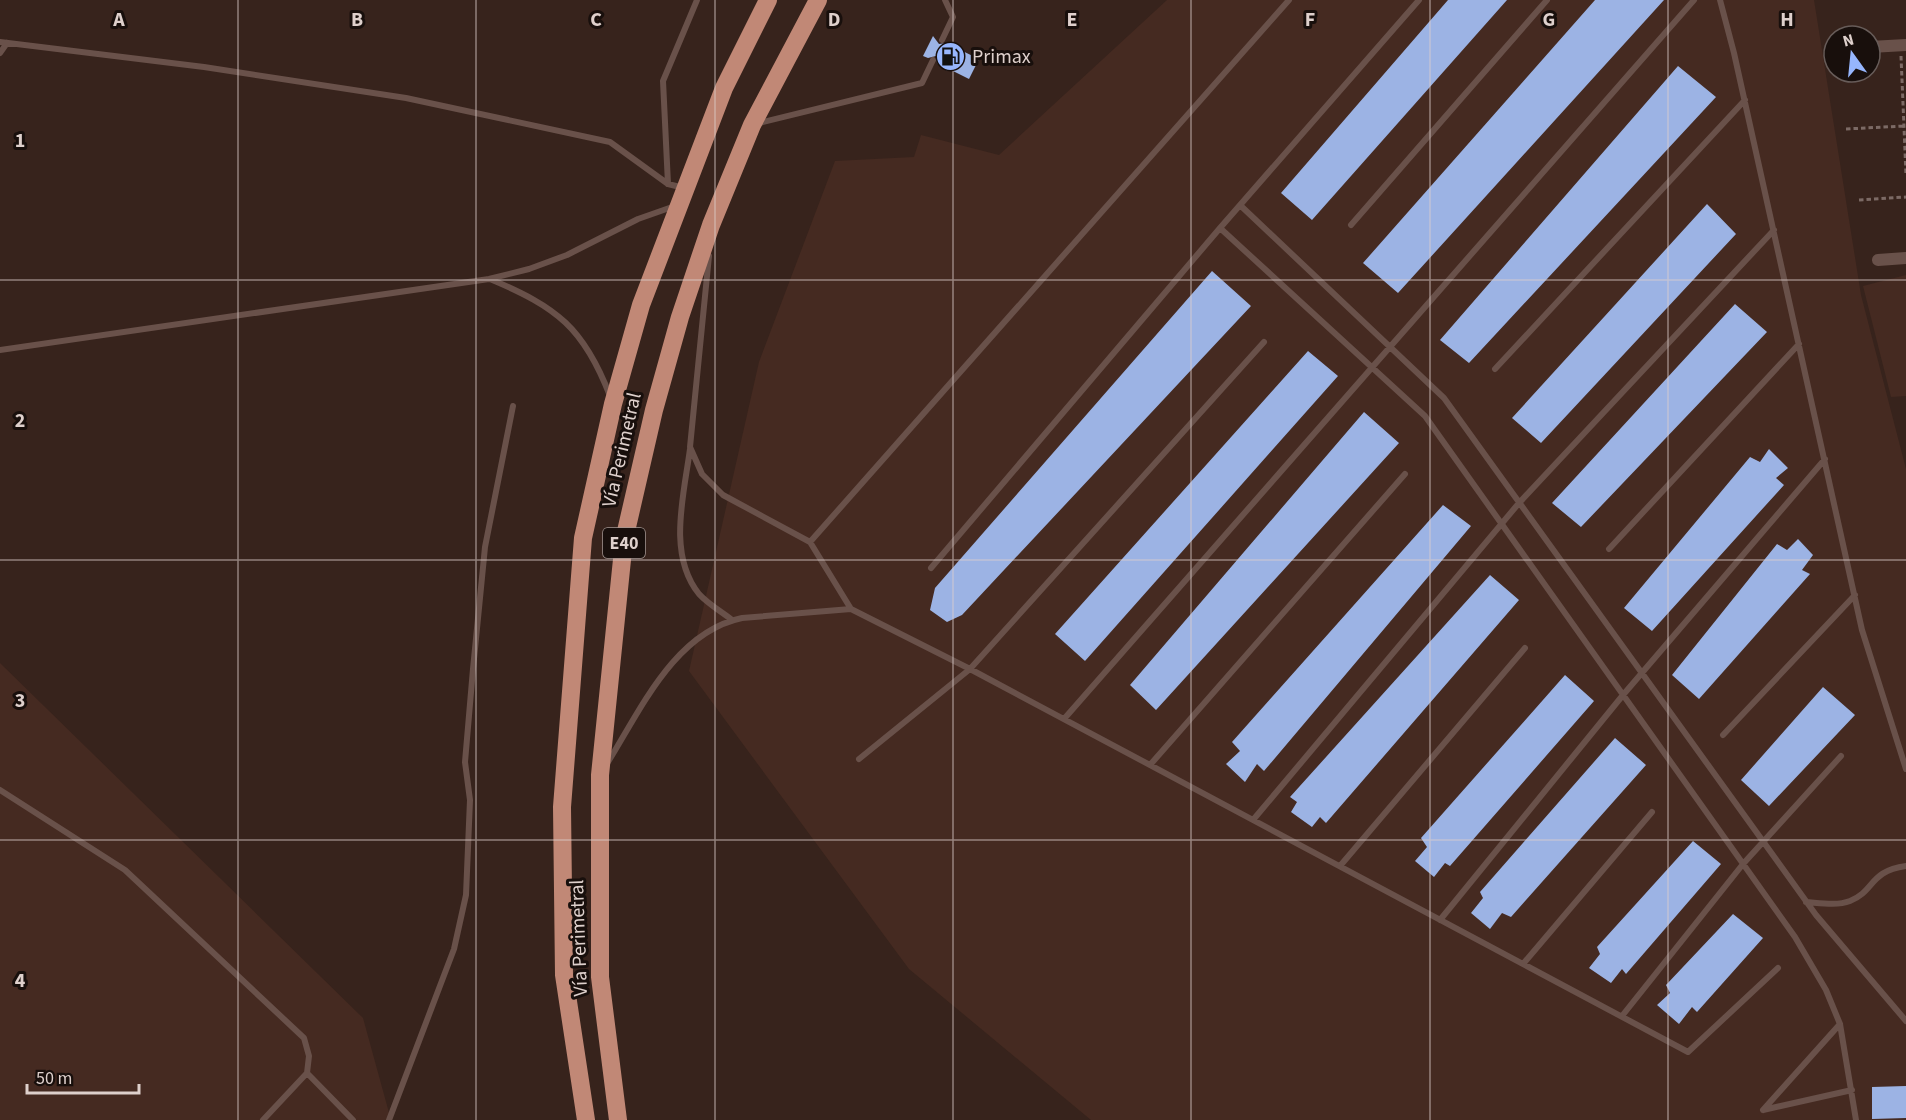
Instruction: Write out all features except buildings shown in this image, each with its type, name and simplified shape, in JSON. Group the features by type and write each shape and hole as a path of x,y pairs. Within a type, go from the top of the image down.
{"highway":[{"name":"Vía Perimetral","path":"586,1120 564,975 562,807 583,538 613,404 641,305 677,192 724,88 768,0"},
{"name":"Vía Perimetral","path":"618,1120 600,977 600,775 624,540 654,410 680,317 711,225 752,125 818,0"}],"street":[{"path":"1882,46 1903,45"},
{"path":"1878,260 1906,258"}],"lane":[{"path":"677,192 663,81 697,0"},
{"path":"942,40 953,17 945,0"},
{"path":"810,542 1289,0"},
{"path":"931,568 1220,228 1419,0"},
{"path":"1351,225 1547,0"},
{"path":"1064,719 1694,0"},
{"path":"1720,0 1745,100 1863,630 1906,769"},
{"path":"0,53 4,42 204,66 406,98 610,142 677,192"},
{"path":"752,125 922,83 933,60"},
{"path":"1494,369 1745,100"},
{"path":"0,350 489,279 529,269 567,255 638,219 677,192"},
{"path":"1241,206 1443,398 1806,902 1906,1021"},
{"path":"711,225 690,447 682,495 680,537 685,568 700,594 732,620"},
{"path":"1220,228 1425,416 1795,937 1826,990 1840,1024 1856,1120"},
{"path":"1253,820 1520,503 1774,230"},
{"path":"489,279 532,297 569,324 597,361 613,404"},
{"path":"859,759 970,669 1264,342"},
{"path":"1609,549 1799,344"},
{"path":"389,1120 454,949 466,895 470,800 465,762 473,669 485,547 513,406"},
{"path":"690,447 702,474 723,495 810,542 851,609 970,669 1688,1052 1778,968"},
{"path":"1440,920 1623,695 1825,459"},
{"path":"1150,765 1405,474"},
{"path":"1723,735 1855,595"},
{"path":"600,775 662,675 699,639 732,620 851,609"},
{"path":"1340,866 1525,648"},
{"path":"1622,1017 1743,864 1841,756"},
{"path":"1,792 125,870 304,1038 309,1056 308,1073 263,1120"},
{"path":"1523,964 1653,812"},
{"path":"1806,902 1850,900 1861,894 1880,873 1906,866"},
{"path":"1840,1024 1763,1110 1852,1090"},
{"path":"308,1073 353,1120"}],"path":[{"path":"1903,45 1906,175"},
{"path":"1846,129 1904,126"},
{"path":"1859,200 1906,197"}],"shaded area":[{"path":"1167,0 1814,0 1822,50 1822,84 1827,84 1861,295 1906,469 1906,1120 1091,1120 909,969 689,671 759,362 835,161 914,157 921,135 999,155"},
{"path":"1906,275 1906,396 1891,397 1863,286"},
{"path":"0,663 363,1018 391,1120 0,1120"}],"place":[{"name":"Primax","path":"951,57"}]}
